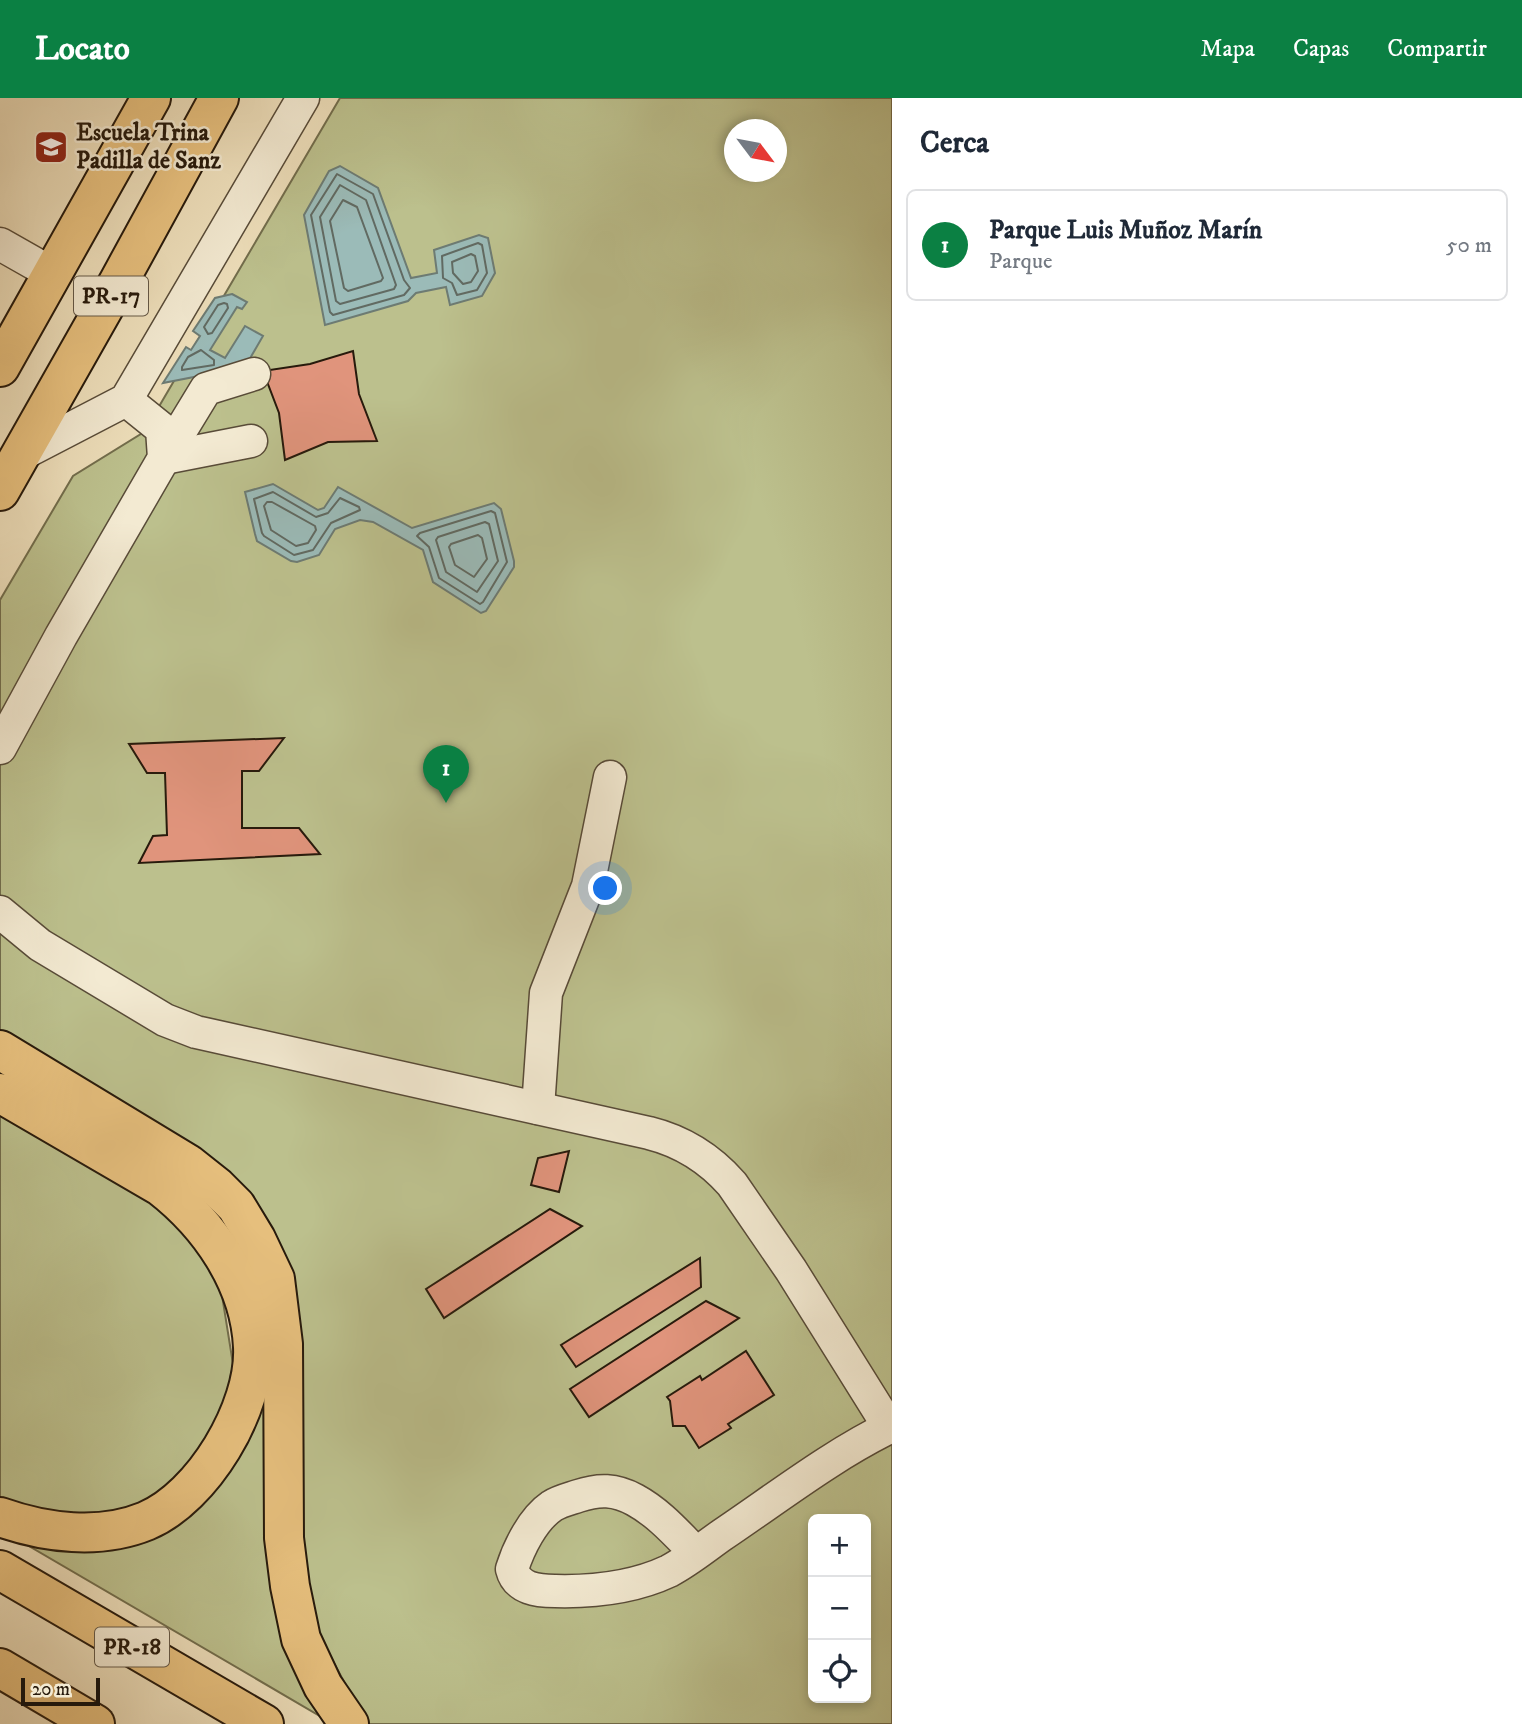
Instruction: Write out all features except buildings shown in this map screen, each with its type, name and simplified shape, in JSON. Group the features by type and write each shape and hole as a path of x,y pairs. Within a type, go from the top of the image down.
{"main road":[{"name":"PR-17","path":"0,367 151,98"},
{"name":"PR-17","path":"0,491 219,98"},
{"path":"0,1050 188,1164 218,1187 236,1206 256,1239 275,1279 284,1344 284,1538 290,1586 301,1639 323,1686 349,1724"},
{"path":"0,1093 160,1186 181,1202 200,1222 229,1264 246,1306 253,1348 249,1383 234,1427 216,1459 185,1493 164,1510 147,1521 101,1531 62,1532 0,1517"},
{"name":"PR-18","path":"0,1570 264,1724"},
{"path":"0,1668 95,1724"}],"lane":[{"path":"22,454 127,400 303,98"},
{"path":"0,244 53,275"},
{"path":"0,748 61,636 206,389 254,374"},
{"path":"127,400 162,429 164,458"},
{"path":"164,458 251,441"},
{"path":"538,1108 546,993 588,886 610,777"},
{"path":"0,912 40,945 165,1020 196,1032 663,1136 696,1153 722,1172 791,1270 890,1427 847,1451 696,1553 670,1570 651,1578 630,1585 582,1592 537,1591 519,1582 512,1569 534,1524 553,1505 601,1489 620,1493 646,1507 665,1521 696,1553"}],"green space":[{"path":"340,98 892,98 892,1724 369,1724 364,1719 312,1622 298,1566 289,1272 0,1036 0,600 73,476 144,432"},
{"path":"0,1114 180,1220 221,1289 233,1364 223,1416 191,1467 146,1502 104,1517 0,1510"},
{"path":"258,1401 269,1403 325,1719 17,1539 137,1540"}],"water":[{"path":"340,166 378,188 411,278 437,273 434,250 479,235 488,238 495,273 482,296 450,305 446,287 416,293 408,301 325,325 304,215 329,171"},
{"path":"232,294 247,302 242,309 237,307 210,350 225,358 245,326 263,336 245,367 163,383 186,347 191,350 200,336 193,331 215,298"},
{"path":"273,484 318,510 324,508 338,487 412,528 494,503 501,509 514,567 486,611 481,613 433,582 423,550 373,522 360,520 335,529 319,555 297,562 291,561 257,541 245,492"}],"place":[{"name":"Escuela Trina Padilla de Sanz","path":"51,147"},
{"name":"Parque Luis Muñoz Marín","path":"446,803"}]}
